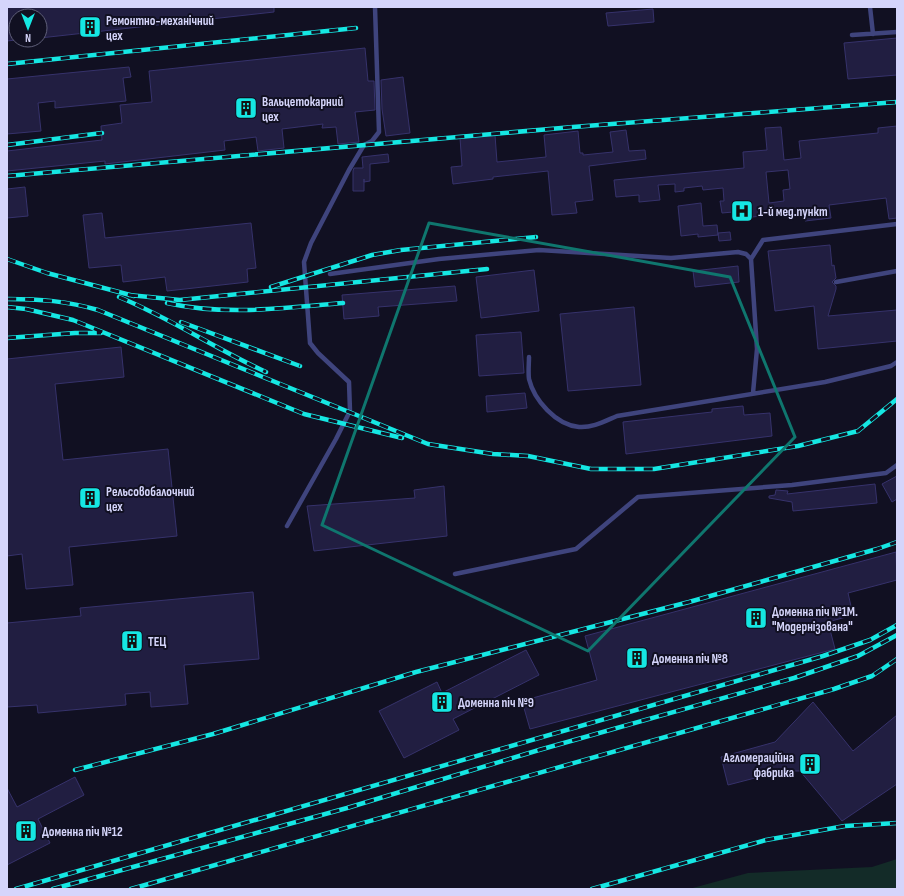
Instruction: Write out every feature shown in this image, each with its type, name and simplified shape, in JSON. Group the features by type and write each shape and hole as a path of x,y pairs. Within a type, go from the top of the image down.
{"lane":[{"path":"287,526 350,411 349,382 318,353 310,343 304,262 311,243 349,170 364,145 372,141 379,132 375,7"},
{"path":"870,7 873,34"},
{"path":"852,35 897,32"},
{"path":"753,393 757,349 751,259 763,240 897,224"},
{"path":"330,274 439,258 539,250 671,258 738,252 746,254 751,259"},
{"path":"836,282 897,271"},
{"path":"529,357 529,377 534,394 554,416 564,423 579,427 593,426 617,416 825,382 891,366 897,362"},
{"path":"454,574 576,550 638,497 792,485 886,473 897,465"}],"highlighted area":[{"path":"429,223 730,277 795,437 588,651 322,525"}],"green space":[{"path":"897,859 897,889 689,889 748,873 872,867"}],"building":[{"name":"Ремонтно-механічний цех","path":"7,7 274,7 274,12 48,37 48,8 8,8 7,41"},
{"path":"653,9 654,22 608,26 606,13"},
{"path":"897,38 897,75 848,79 844,43"},
{"name":"Вальцетокарний цех","path":"365,48 368,81 374,81 375,110 355,112 359,142 338,144 336,127 322,128 323,124 282,129 284,148 258,151 256,137 224,141 225,150 105,164 105,161 7,171 7,151 102,140 101,126 122,123 120,105 152,102 149,71"},
{"path":"129,67 131,77 123,78 126,101 55,108 55,101 38,103 41,131 7,134 7,79"},
{"path":"403,77 410,133 386,136 382,109 381,80"},
{"path":"897,126 897,218 889,219 886,198 829,205 831,218 805,221 804,214 787,216 787,211 762,213 762,216 742,218 742,216 733,216 733,212 722,213 720,201 724,201 723,188 703,190 702,186 684,188 684,191 675,192 675,184 658,185 660,200 639,202 639,195 616,197 614,180 744,168 743,152 767,150 765,128 781,127 784,160 801,158 799,141 878,133 878,128","holes":["788,170 790,189 783,190 784,201 769,203 766,172"]},
{"path":"626,130 629,151 645,150 646,159 589,166 593,200 575,202 577,213 552,215 548,171 493,177 493,179 453,184 451,167 462,166 460,138 495,135 497,162 546,157 544,135 578,131 580,153 583,153 583,155 613,152 610,132"},
{"path":"388,154 389,162 370,164 370,181 364,182 364,191 353,191 353,171 354,168 363,168 362,157"},
{"path":"25,187 28,216 7,218 7,189"},
{"path":"701,203 703,226 717,225 718,235 698,237 698,234 681,236 678,206"},
{"path":"102,213 105,238 251,223 256,268 247,269 248,282 167,291 165,277 123,282 121,265 89,268 83,215"},
{"path":"730,232 731,240 719,241 718,233"},
{"path":"830,245 832,266 834,265 836,278 832,282 836,286 836,289 828,316 897,310 897,341 818,349 814,306 775,311 768,251"},
{"path":"738,266 739,282 695,287 693,271"},
{"path":"534,270 539,311 481,318 476,277"},
{"path":"455,286 457,301 378,307 379,316 344,319 342,295"},
{"path":"634,307 641,385 568,391 560,314"},
{"path":"521,332 524,373 479,376 476,335"},
{"name":"Рельсовобалочний цех","path":"121,347 124,377 55,384 63,460 168,449 177,536 69,547 73,585 26,589 22,554 7,556 7,359"},
{"path":"525,393 527,408 487,412 486,396"},
{"path":"743,406 744,415 770,413 772,436 626,454 623,422 712,412 712,409"},
{"path":"897,476 897,499 892,502 882,484"},
{"path":"875,484 877,503 793,511 792,502 769,498 769,496 775,495 776,490 788,491 787,494"},
{"path":"444,486 447,536 314,551 307,506 415,498 414,490"},
{"name":"Доменна піч №1М. \"Модернізована\"","path":"896,552 897,580 848,593 853,615 828,622 835,649 530,729 522,701 597,680 585,636"},
{"name":"ТЕЦ","path":"253,592 259,659 184,665 188,704 151,707 150,692 125,694 126,705 38,713 37,705 7,707 7,623 81,616 80,608"},
{"name":"Доменна піч №9","path":"526,650 539,675 453,719 459,730 404,758 379,711 437,682 442,693"},
{"name":"Агломераційна фабрика","path":"813,702 853,751 897,715 897,784 842,821 800,771 782,771 728,785 721,757 775,742"},
{"name":"Доменна піч №12","path":"75,777 84,795 38,819 50,843 7,865 7,788 17,807"}],"railway":[{"path":"7,64 356,28"},
{"path":"7,176 573,127 897,102"},
{"path":"7,145 102,133"},
{"path":"271,287 372,255 401,250 536,237"},
{"path":"7,259 47,273 134,296"},
{"path":"129,295 180,300 487,269"},
{"path":"119,297 156,314 229,354 266,372"},
{"path":"7,299 53,301 75,304 98,310 428,444 493,454 528,456 591,469 654,469 798,446 858,431 897,399"},
{"path":"167,303 189,307 232,310 277,309 343,303"},
{"path":"7,307 26,309 73,320 304,414 402,438"},
{"path":"181,322 300,366"},
{"path":"7,338 75,333 101,333"},
{"path":"75,770 213,734 416,672 689,602 897,542"},
{"path":"16,889 823,656 870,640 897,625"},
{"path":"53,889 347,808 539,750 794,678 858,656 897,635"},
{"path":"131,889 834,689 872,676 897,659"},
{"path":"592,889 766,840 845,826 897,823"}],"place":[{"name":"Ремонтно-механічний цех","path":"90,27"},
{"name":"Вальцетокарний цех","path":"246,108"},
{"name":"1-й мед.пункт","path":"742,211"},
{"name":"Рельсовобалочний цех","path":"90,498"},
{"name":"Доменна піч №1М. \"Модернізована\"","path":"756,618"},
{"name":"ТЕЦ","path":"132,641"},
{"name":"Доменна піч №8","path":"637,658"},
{"name":"Доменна піч №9","path":"442,702"},
{"name":"Агломераційна фабрика","path":"810,764"},
{"name":"Доменна піч №12","path":"26,831"}]}
